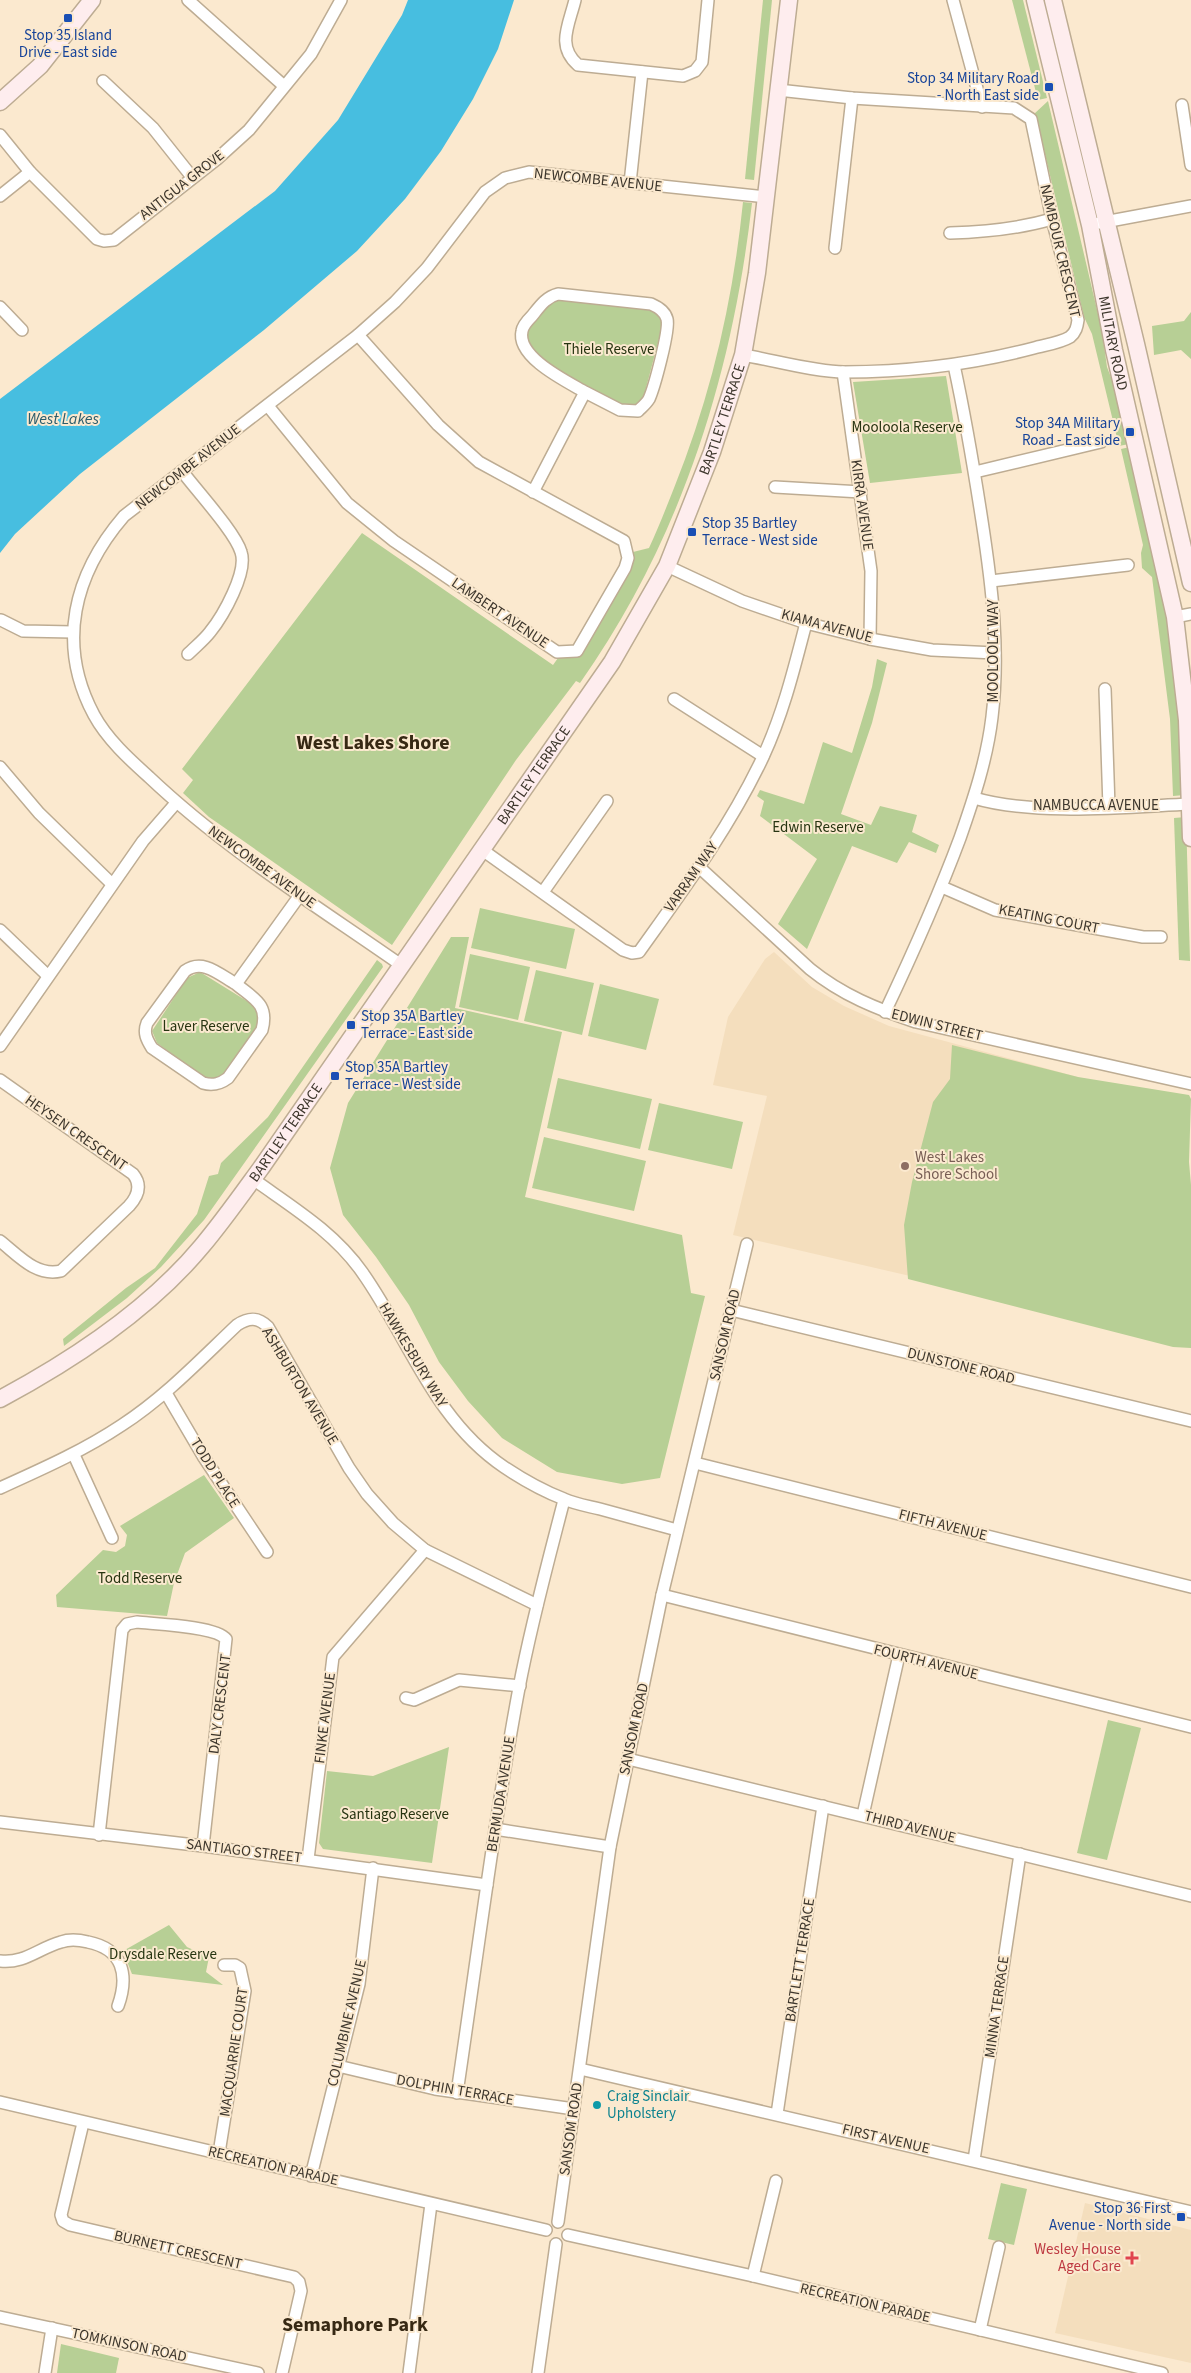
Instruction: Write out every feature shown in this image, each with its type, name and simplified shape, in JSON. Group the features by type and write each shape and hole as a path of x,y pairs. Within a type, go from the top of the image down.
{"street":[{"path":"0,102 40,66 92,0"},
{"path":"188,0 284,86"},
{"name":"ANTIGUA GROVE","path":"0,135 30,172 97,240 104,242 114,240 217,159 249,130 311,54 341,0"},
{"path":"575,0 564,44 568,57 578,65 683,76 695,72 702,62 708,0"},
{"name":"BARTLEY TERRACE","path":"0,1399 39,1379 84,1350 146,1301 201,1248 253,1179 612,662 667,566 712,452 742,355 757,273 788,0"},
{"path":"953,0 982,106"},
{"name":"MILITARY ROAD","path":"1035,0 1090,225 1114,350 1183,615 1191,838"},
{"name":"MILITARY ROAD","path":"1053,0 1191,583"},
{"path":"630,183 642,72"},
{"path":"103,81 153,128 192,177"},
{"name":"NAMBOUR CRESCENT","path":"742,355 842,372 954,365 1052,344 1070,337 1076,331 1078,320 1052,219 1032,119 1014,108 852,98 778,90"},
{"path":"835,248 852,98"},
{"path":"1182,105 1191,165"},
{"path":"0,196 30,172"},
{"name":"NEWCOMBE AVENUE","path":"401,965 218,837 176,803 122,752 94,715 77,666 73,632 78,597 100,545 124,516 358,335 395,302 427,268 485,192 505,178 529,172 766,197"},
{"path":"1090,225 1191,206"},
{"path":"950,233 1023,228 1052,219"},
{"path":"558,294 651,304 664,312 668,326 657,374 645,405 638,411 620,410 585,392 540,363 526,352 521,342 524,325 546,300 558,294"},
{"path":"0,307 22,330"},
{"name":"LAMBERT AVENUE","path":"268,406 347,502 394,541 557,652 577,651 625,568 628,549 624,541 479,462 438,426 358,335"},
{"name":"MOOLOOLA WAY","path":"886,1012 942,887 974,798 984,762 992,719 995,653 991,580 975,472 954,365"},
{"name":"KIRRA AVENUE","path":"842,372 871,571 870,639"},
{"path":"533,492 585,392"},
{"path":"975,472 1101,442"},
{"path":"182,471 235,539 242,552 243,564 237,585 210,633 188,654"},
{"path":"775,487 860,492"},
{"path":"991,580 1128,565"},
{"name":"KIAMA AVENUE","path":"667,566 742,601 806,624 870,639 932,650 995,653"},
{"path":"1,620 23,630 73,632"},
{"name":"VARRAM WAY","path":"481,849 623,950 632,953 639,952 726,827 763,756 785,701 806,624"},
{"path":"1105,689 1109,807"},
{"path":"674,699 763,756"},
{"path":"0,767 39,813 112,884"},
{"name":"NAMBUCCA AVENUE","path":"974,798 990,803 1058,808 1189,804"},
{"path":"543,892 607,801"},
{"path":"0,1046 47,975 142,841 176,803"},
{"name":"EDWIN STREET","path":"699,867 810,970 830,985 886,1012 916,1022 1191,1084"},
{"name":"KEATING COURT","path":"942,887 995,910 1143,937 1161,937"},
{"path":"236,984 300,895"},
{"path":"0,930 47,975"},
{"path":"208,966 236,984 261,1005 265,1014 264,1022 262,1030 228,1078 222,1083 209,1085 203,1083 152,1048 147,1040 145,1028 147,1023 185,971 191,967 208,966"},
{"name":"HEYSEN CRESCENT","path":"0,1080 132,1174 138,1183 138,1191 135,1199 129,1206 61,1271 52,1273 38,1270 0,1241"},
{"name":"HAWKESBURY WAY","path":"253,1179 324,1230 346,1252 375,1293 428,1386 448,1414 469,1438 502,1466 564,1500 677,1530"},
{"name":"SANSOM ROAD","path":"558,2222 610,1847 662,1595 732,1310 746,1244"},
{"name":"DUNSTONE ROAD","path":"732,1310 1191,1421"},
{"name":"ASHBURTON AVENUE","path":"0,1488 74,1455 123,1425 166,1392 237,1324 245,1319 262,1321 268,1327 349,1468 367,1494 394,1523 425,1550 537,1606"},
{"name":"TODD PLACE","path":"166,1392 203,1456 267,1552"},
{"path":"74,1455 112,1538"},
{"name":"FIFTH AVENUE","path":"695,1463 1191,1587"},
{"name":"BERMUDA AVENUE","path":"457,2093 495,1829 520,1686 537,1606 564,1500"},
{"name":"FINKE AVENUE","path":"308,1859 333,1657 425,1550"},
{"name":"FOURTH AVENUE","path":"662,1595 1191,1727"},
{"name":"DALY CRESCENT","path":"99,1834 122,1630 127,1624 137,1622 210,1630 218,1632 226,1639 203,1846"},
{"path":"863,1815 899,1655"},
{"path":"406,1698 414,1700 459,1680 520,1686"},
{"name":"THIRD AVENUE","path":"628,1759 1191,1896"},
{"name":"BARTLETT TERRACE","path":"776,2114 823,1806"},
{"name":"SANTIAGO STREET","path":"0,1822 308,1859 487,1885"},
{"path":"495,1829 610,1847"},
{"name":"MINNA TERRACE","path":"974,2160 1020,1854"},
{"name":"COLUMBINE AVENUE","path":"311,2176 359,1984 373,1868"},
{"path":"0,1961 8,1962 25,1959 62,1941 85,1941 103,1945 111,1950 118,1959 122,1974 122,1993 118,2006"},
{"name":"MACQUARRIE COURT","path":"218,2153 245,1991 240,1968 235,1965 224,1965"},
{"name":"DOLPHIN TERRACE","path":"338,2066 457,2093 574,2109"},
{"name":"FIRST AVENUE","path":"580,2069 1191,2212"},
{"name":"RECREATION PARADE","path":"0,2102 83,2123 546,2230"},
{"name":"BURNETT CRESCENT","path":"83,2123 61,2215 63,2221 70,2225 294,2277 299,2282 301,2291 282,2373"},
{"path":"753,2276 776,2181"},
{"path":"409,2373 431,2204"},
{"path":"558,2222 566,2226 568,2235 564,2242 556,2244 549,2241 546,2230 552,2223 558,2222"},
{"name":"RECREATION PARADE","path":"568,2235 753,2276 1162,2373"},
{"path":"538,2373 556,2244"},
{"path":"980,2330 999,2247"},
{"name":"TOMKINSON ROAD","path":"0,2317 258,2373"},
{"path":"45,2373 52,2328"}],"shaded area":[{"name":"West Lakes Shore School","path":"774,952 812,987 844,1006 889,1026 1078,1077 1031,1304 733,1235 767,1096 713,1085 728,1017 765,959"},
{"name":"Wesley House Aged Care","path":"1085,2203 1191,2230 1191,2363 1055,2333"}],"green space":[{"path":"763,0 772,0 754,180 745,179"},
{"path":"1012,0 1023,0 1047,98 1038,100"},
{"path":"1048,101 1102,331 1107,367 1118,396 1129,444 1119,446 1092,334 1084,317 1034,114"},
{"path":"743,202 752,203 743,268 731,331 715,393 696,454 674,514 647,572 616,628 580,683 576,681 516,760 392,945 209,817 183,793 193,780 182,769 362,533 553,665 558,658 570,658 583,653 629,572 633,560 633,552 649,548 687,453 719,348 733,276"},
{"name":"Thiele Reserve","path":"560,298 649,307 658,312 663,324 642,403 626,409 559,373 531,351 526,334 529,328 549,302"},
{"path":"1191,312 1191,359 1181,350 1154,355 1152,326 1184,321"},
{"name":"Mooloola Reserve","path":"946,376 962,473 870,483 853,382"},
{"path":"1130,447 1174,630 1185,795 1173,796 1170,719 1152,577 1142,568 1141,553 1143,545 1121,449"},
{"name":"Edwin Reserve","path":"877,659 887,663 872,723 841,814 871,825 880,806 917,815 912,832 939,845 936,853 909,842 897,863 852,846 807,949 778,924 817,859 760,816 764,801 757,796 760,790 804,804 823,742 852,753 872,687"},
{"path":"1186,817 1190,961 1179,960 1174,818"},
{"path":"480,908 575,929 566,969 471,948"},
{"path":"451,937 469,937 455,1008 562,1032 525,1197 682,1235 691,1293 705,1296 660,1478 622,1484 557,1472 502,1438 468,1401 439,1362 409,1305 376,1257 343,1215 330,1168 348,1103"},
{"path":"470,954 530,967 518,1020 459,1007"},
{"path":"377,960 383,967 204,1220 161,1267 127,1298 64,1346 63,1339 126,1288 155,1268 197,1214 209,1176 218,1174 221,1163 268,1117"},
{"path":"536,970 594,983 582,1035 524,1021"},
{"name":"Laver Reserve","path":"200,972 255,1006 259,1016 258,1026 223,1074 214,1079 203,1077 157,1043 152,1031 187,978"},
{"path":"600,984 659,999 646,1050 588,1036"},
{"path":"952,1045 1078,1077 1189,1095 1191,1099 1189,1162 1191,1185 1191,1348 1173,1347 908,1279 904,1225 912,1182 933,1102 950,1079"},
{"path":"558,1078 652,1099 640,1149 547,1128"},
{"path":"659,1103 743,1122 732,1169 648,1150"},
{"path":"544,1137 646,1161 634,1211 532,1188"},
{"name":"Todd Reserve","path":"204,1475 234,1518 185,1553 174,1583 167,1616 57,1607 56,1595 103,1550 116,1552 125,1546 127,1535 120,1526"},
{"path":"1108,1720 1141,1728 1107,1860 1077,1853"},
{"name":"Santiago Reserve","path":"449,1747 432,1863 323,1849 319,1843 327,1771 373,1776"},
{"name":"Drysdale Reserve","path":"169,1925 187,1947 209,1957 206,1972 223,1985 132,1974 123,1951"},
{"path":"1001,2183 1027,2189 1014,2245 988,2239"},
{"path":"61,2344 119,2358 116,2373 57,2373"}],"water":[{"name":"West Lakes","path":"408,0 514,0 498,49 473,99 441,151 405,199 357,251 264,330 80,474 15,534 0,553 0,399 275,191 338,120 402,15"}],"place":[{"name":"Stop 35 Island Drive - East side","path":"68,18"},
{"name":"Stop 34 Military Road - North East side","path":"1049,87"},
{"name":"Stop 34A Military Road - East side","path":"1130,432"},
{"name":"Stop 35 Bartley Terrace - West side","path":"692,532"},
{"name":"Stop 35A Bartley Terrace - East side","path":"351,1025"},
{"name":"Stop 35A Bartley Terrace - West side","path":"335,1076"},
{"name":"West Lakes Shore School","path":"905,1166"},
{"name":"Craig Sinclair Upholstery","path":"597,2105"},
{"name":"Stop 36 First Avenue - North side","path":"1181,2217"},
{"name":"Wesley House Aged Care","path":"1132,2258"}],"district":[{"name":"West Lakes Shore","path":"373,743"},
{"name":"Semaphore Park","path":"355,2325"}]}
